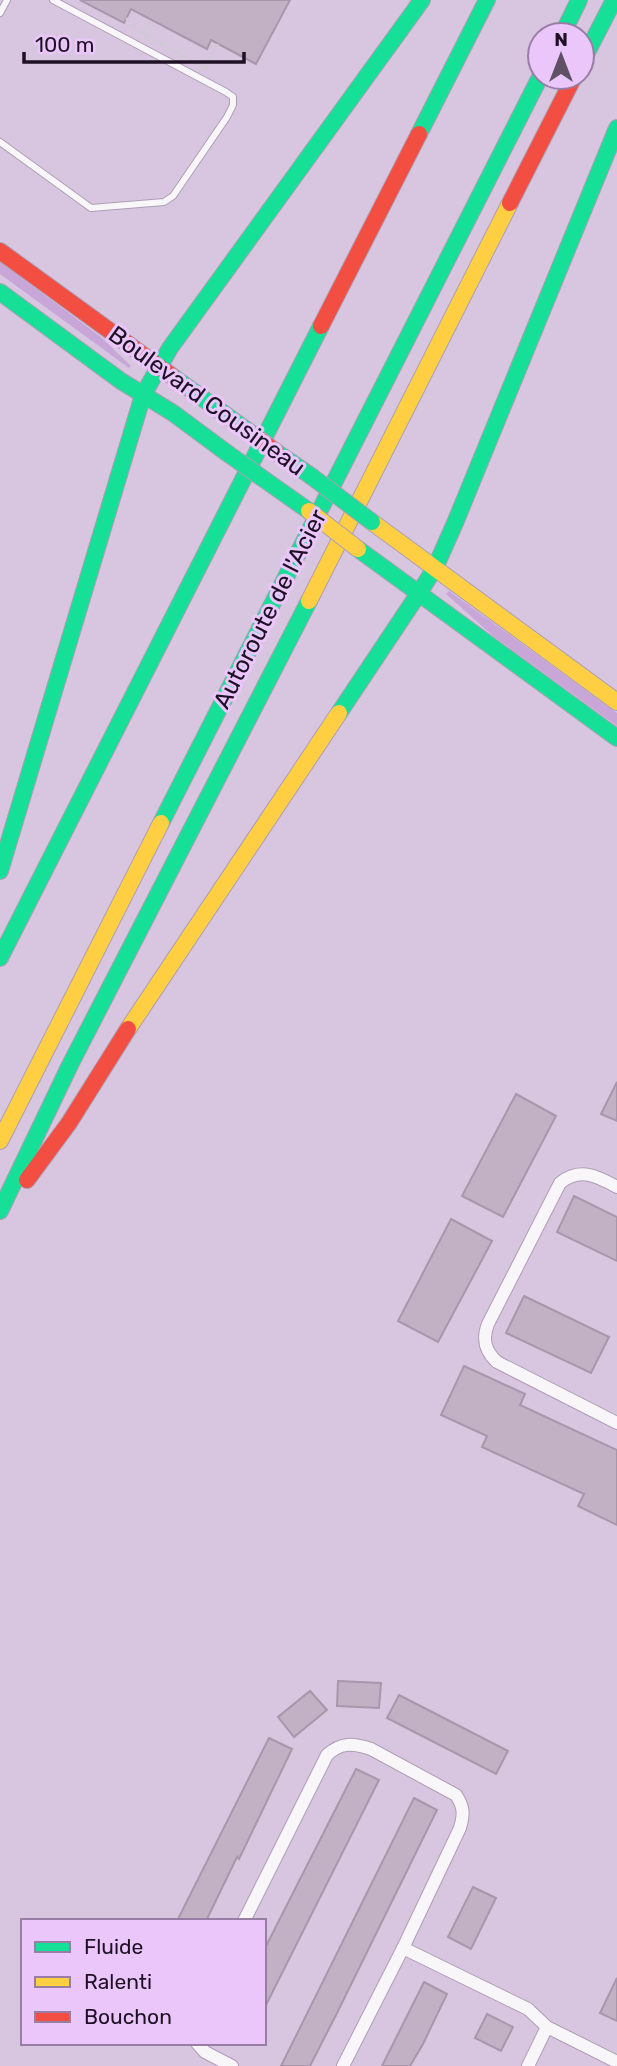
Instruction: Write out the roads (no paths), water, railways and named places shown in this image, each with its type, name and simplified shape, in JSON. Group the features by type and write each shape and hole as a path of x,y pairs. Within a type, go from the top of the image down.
{"main road":[{"path":"0,871 143,395 159,366 422,0"},
{"path":"0,958 486,0"},
{"path":"569,21 579,0"},
{"path":"596,35 614,0"},
{"name":"Autoroute de l'Acier","path":"2,1136 533,91"},
{"path":"0,1211 70,1065 568,91"},
{"path":"0,1217 69,1123 165,971 435,568 617,128"},
{"name":"Boulevard Cousineau","path":"0,251 617,702"},
{"name":"Boulevard Cousineau","path":"0,292 118,379 173,413 617,737"}],"street":[{"path":"617,1187 588,1174 573,1175 560,1183 488,1324 485,1338 488,1351 497,1362 617,1423"},
{"path":"245,1919 327,1755 335,1748 356,1744 446,1787 463,1805 460,1828 343,2066"},
{"path":"403,1948 528,2010 547,2027 617,2062"},
{"path":"528,2066 547,2027"},
{"path":"199,2045 205,2052 232,2066"}],"lane":[{"path":"0,13 7,0"},
{"path":"0,142 91,208 164,202 173,195 233,105 233,97 226,92 53,0"}]}
